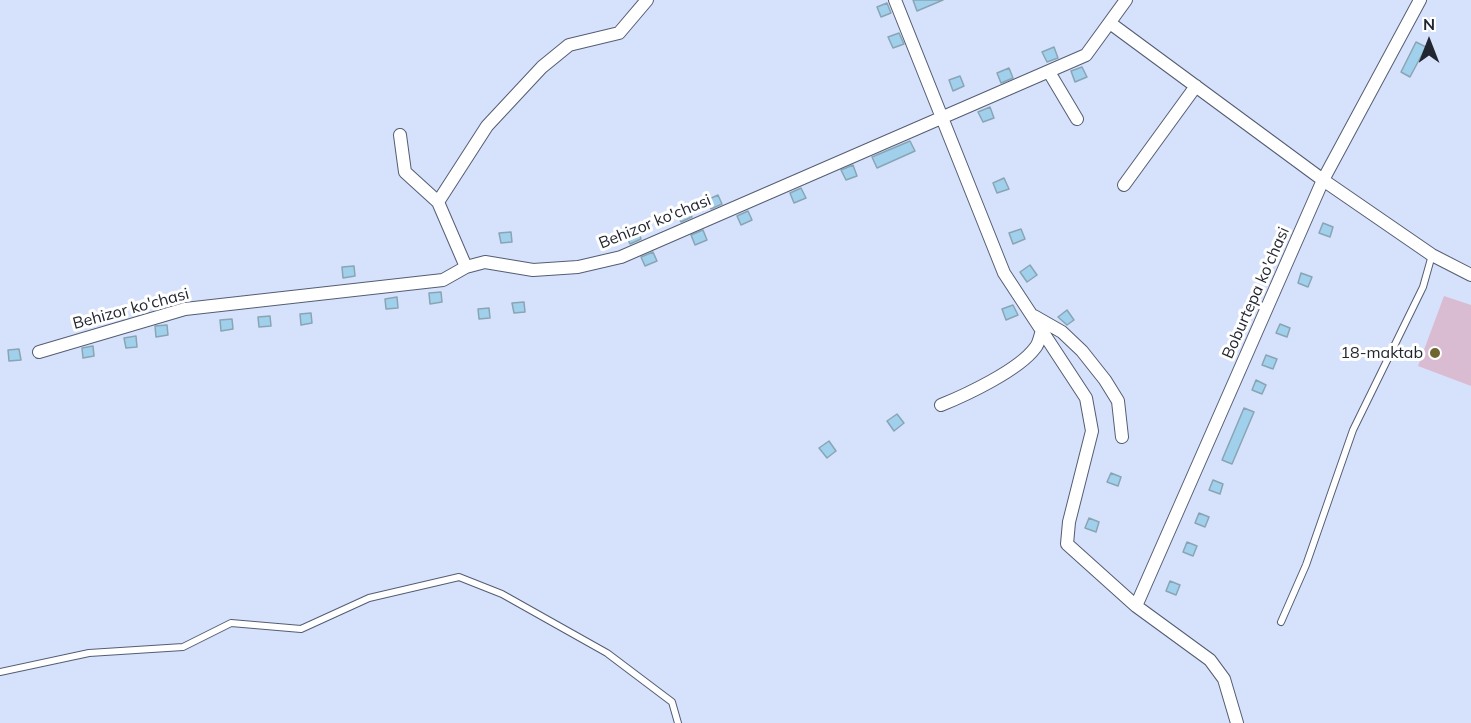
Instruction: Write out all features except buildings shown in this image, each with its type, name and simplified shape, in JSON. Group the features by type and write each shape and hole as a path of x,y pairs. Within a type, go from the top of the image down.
{"street":[{"path":"438,202 487,126 542,67 569,45 619,33 647,0"},
{"path":"895,0 1004,273 1086,398 1092,431 1069,522 1067,544 1136,606 1210,660 1224,679 1237,723"},
{"name":"Behizor ko'chasi","path":"39,352 185,309 443,280 466,267 485,262 533,270 578,267 621,257 1086,56 1126,0"},
{"name":"Boburtepa ko'chasi","path":"1136,606 1323,180 1420,0"},
{"path":"1110,23 1323,180 1432,255 1471,275"},
{"path":"1049,72 1077,119"},
{"path":"1124,186 1196,86"},
{"path":"400,135 405,172 438,202 466,267"},
{"path":"1031,314 1062,332 1082,351 1106,380 1118,401 1122,436"},
{"path":"941,405 973,392 1022,361 1036,347 1042,330"}],"lane":[{"path":"1281,622 1306,565 1353,430 1423,287 1432,255"},
{"path":"0,672 89,653 183,647 231,623 301,629 369,598 459,577 502,594 607,653 672,702 678,723"}],"shaded area":[{"path":"1444,296 1471,305 1471,386 1418,366"}],"place":[{"name":"18-maktab","path":"1435,353"}]}
